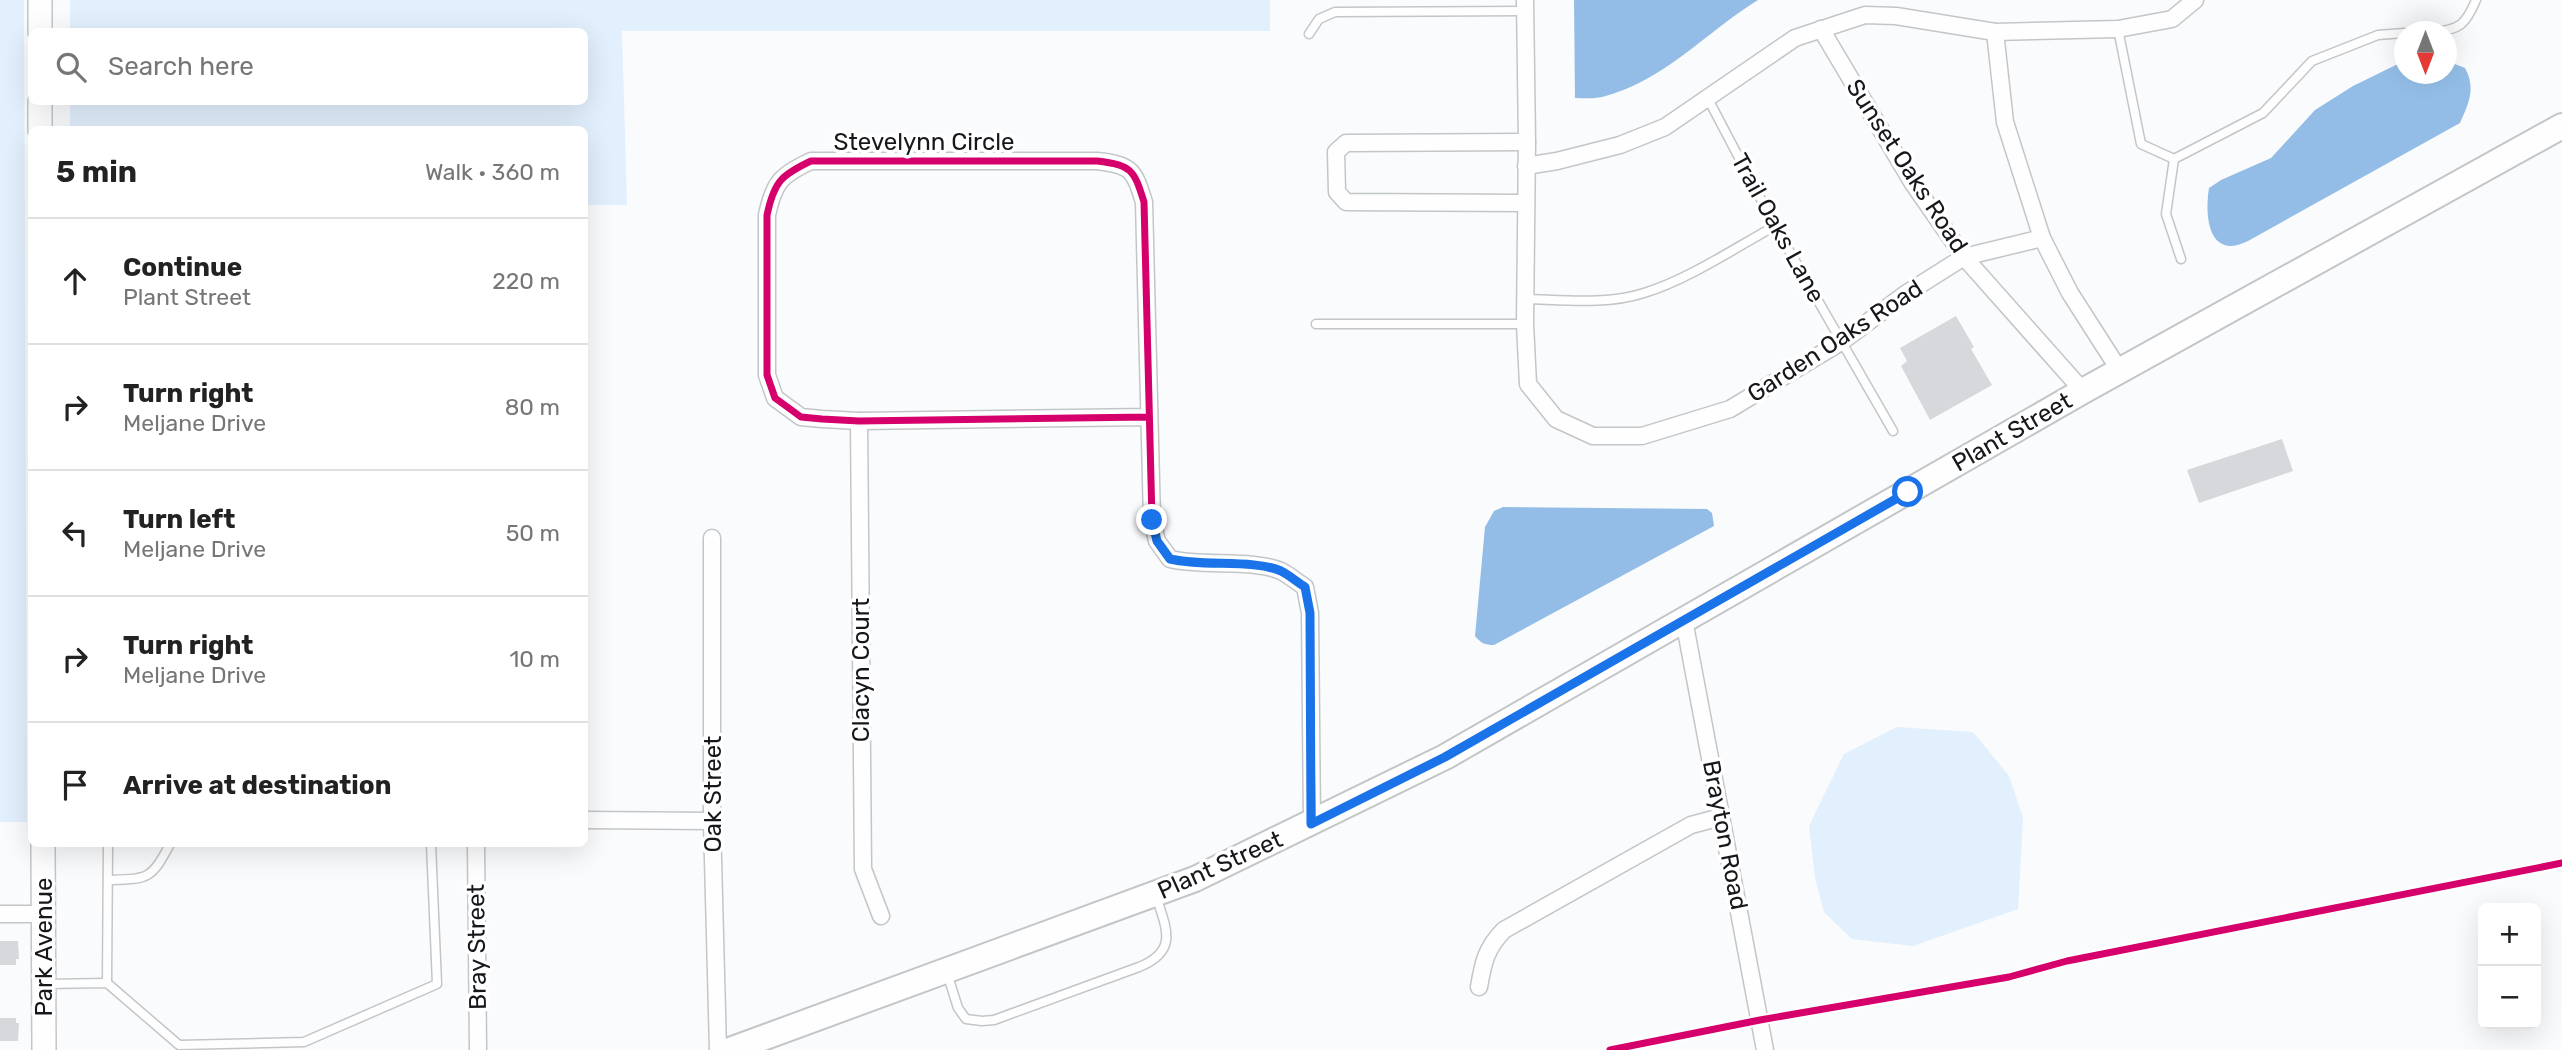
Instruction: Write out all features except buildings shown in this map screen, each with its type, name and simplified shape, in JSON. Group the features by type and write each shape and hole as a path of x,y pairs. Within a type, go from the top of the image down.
{"main road":[{"name":"Plant Street","path":"730,1050 1195,879 1445,757 2083,391 2562,126"}],"street":[{"path":"40,0 40,28"},
{"path":"1526,166 1620,145 1665,127 1795,38 1865,15 1896,16 1995,32 2118,29 2172,19 2195,0"},
{"name":"Garden Oaks Road","path":"1525,6 1525,324 1528,384 1556,419 1592,436 1642,436 1730,409 1841,342 1907,293 1964,257 2042,239"},
{"name":"Sunset Oaks Road","path":"1821,29 1912,182 1964,257 2083,391"},
{"path":"1995,32 2005,122 2042,239 2070,293 2120,371"},
{"path":"40,105 40,126"},
{"path":"1526,203 1346,202 1337,192 1336,152 1346,143 1527,142"},
{"name":"Stevelynn Circle","path":"811,161 1120,163 1136,176 1144,202 1149,417 859,421 801,417 775,398 767,375 767,215 772,190 788,171 811,161"},
{"path":"1149,417 1152,520 1157,541 1170,559 1190,564 1260,566 1281,571 1305,587 1310,613 1311,824"},
{"name":"Clacyn Court","path":"859,421 863,869 881,916"},
{"name":"Oak Street","path":"712,538 712,821 718,1050"},
{"name":"Brayton Road","path":"1684,620 1765,1050"},
{"path":"1479,987 1491,944 1504,930 1691,825 1721,817"},
{"path":"588,820 712,821"},
{"name":"Park Avenue","path":"43,847 44,1050"},
{"name":"Bray Street","path":"476,847 478,1050"},
{"path":"0,914 44,914"}],"lane":[{"path":"2457,27 2468,19 2476,0"},
{"path":"1309,34 1319,19 1335,12 1525,6"},
{"path":"2118,29 2141,144 2174,159"},
{"path":"2174,159 2263,113 2312,61 2378,35 2394,34"},
{"name":"Trail Oaks Lane","path":"1707,97 1775,226 1892,431"},
{"path":"2174,159 2166,214 2181,259"},
{"path":"1525,299 1591,301 1642,294 1669,283 1775,226"},
{"path":"1316,324 1525,324"},
{"path":"107,983 108,847"},
{"path":"108,880 147,876 157,869 168,847"},
{"path":"43,984 107,983 180,1045 305,1046 438,984 431,847"},
{"path":"946,971 958,1008 965,1019 982,1021 994,1020 1139,967 1154,961 1162,954 1166,942 1166,932 1155,894"}],"shaded area":[{"path":"0,0 24,0 27,822 0,822"},
{"path":"70,0 1270,0 1270,31 622,31 627,205 588,205 588,126 70,126 70,105 588,105 588,28 70,28"},
{"path":"1897,727 1973,732 2009,776 2023,818 2018,909 1913,946 1852,939 1824,912 1815,878 1809,826 1844,754"}],"water":[{"path":"1574,0 1758,0 1645,80 1602,97 1575,98"},
{"path":"2457,65 2465,68 2471,89 2460,123 2248,241 2231,246 2216,239 2209,224 2209,188 2271,158 2315,110 2353,86 2394,66 2394,84 2457,84"},
{"path":"1503,507 1707,509 1712,513 1714,526 1491,645 1483,643 1475,636 1485,527 1494,511"}],"cycle path":[{"path":"1149,417 859,421 801,417 775,398 767,375 767,215 776,187 792,171 811,161 1097,161 1125,167 1130,171 1144,202 1152,520 1157,541 1170,559 1270,567 1305,587 1310,613 1312,824"},
{"path":"1610,1050 1760,1020 2009,977 2067,961 2562,863"}],"route":[{"path":"1152,520 1157,541 1170,559 1190,564 1260,566 1281,571 1305,587 1310,613 1311,824 1445,757 1908,492"}]}
